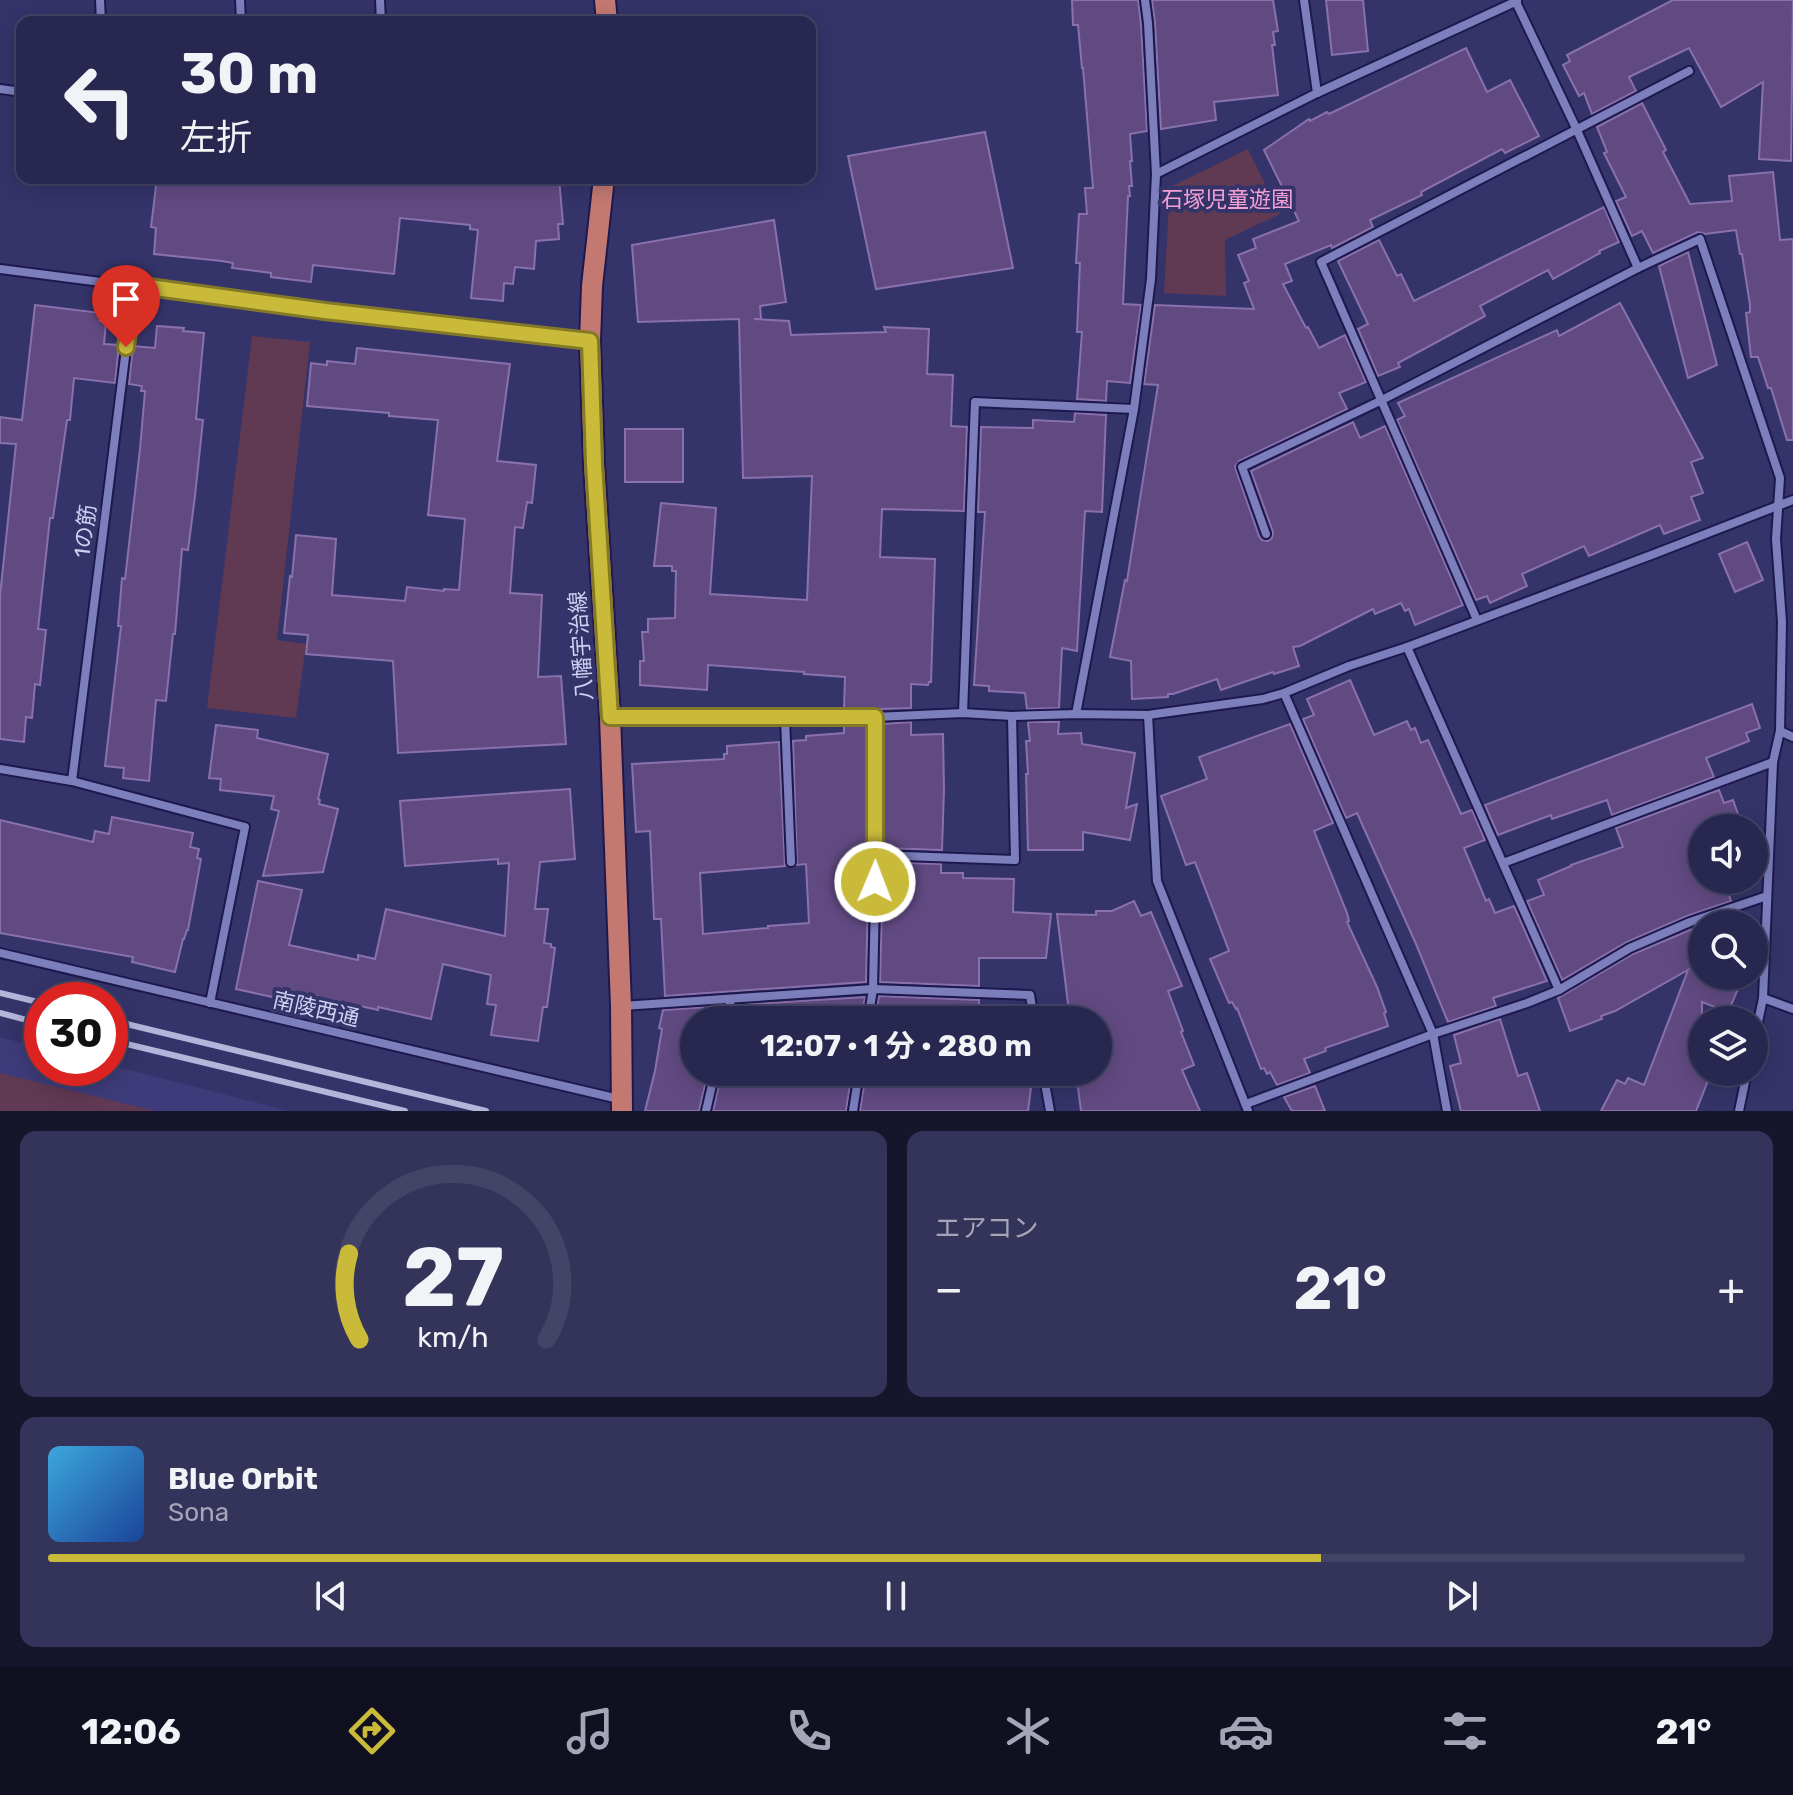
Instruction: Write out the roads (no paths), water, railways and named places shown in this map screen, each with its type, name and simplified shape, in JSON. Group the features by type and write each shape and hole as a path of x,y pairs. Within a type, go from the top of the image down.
{"main road":[{"name":"八幡宇治線","path":"603,184 592,286 590,341 594,464 610,717 623,1105"}],"street":[{"path":"1076,714 1134,409 1151,279 1156,174 1145,0"},
{"path":"1304,0 1317,93"},
{"path":"1156,174 1317,93 1516,1 1638,268"},
{"path":"1477,620 1321,262 1689,71"},
{"path":"1266,534 1242,467 1380,401 1700,239 1780,478 1776,539 1782,622 1780,731 1773,762 1761,1006"},
{"path":"0,269 590,341"},
{"name":"1の筋","path":"72,781 134,285"},
{"path":"963,713 975,402 1134,409"},
{"path":"610,717 875,717 963,713 1012,716 1148,715 1263,699 1793,500"},
{"path":"1407,647 1559,990"},
{"path":"1284,693 1433,1034 1447,1111"},
{"path":"1148,715 1157,881 1247,1108 1433,1034 1559,990 1642,943 1690,922 1767,896"},
{"path":"876,855 1015,860 1012,716"},
{"path":"870,1006 876,855 875,717"},
{"path":"785,718 791,862"},
{"path":"1780,731 1793,737"},
{"path":"1503,863 1773,762"},
{"path":"0,769 72,781 245,827 210,1003"},
{"name":"南陵西通","path":"0,953 623,1105"},
{"path":"621,1006 873,989 1030,995 1032,1006"},
{"path":"1763,998 1793,1009"},
{"path":"729,1006 731,999"},
{"path":"706,1111 712,1086"},
{"path":"853,1111 857,1086"},
{"path":"1046,1086 1050,1111"},
{"path":"1739,1111 1744,1086"}],"railway":[{"path":"0,993 24,999"},
{"path":"0,1013 24,1019"},
{"path":"128,1024 486,1111"},
{"path":"128,1044 405,1111"}],"park label":[{"name":"石塚児童遊園","path":"1227,199"}]}
